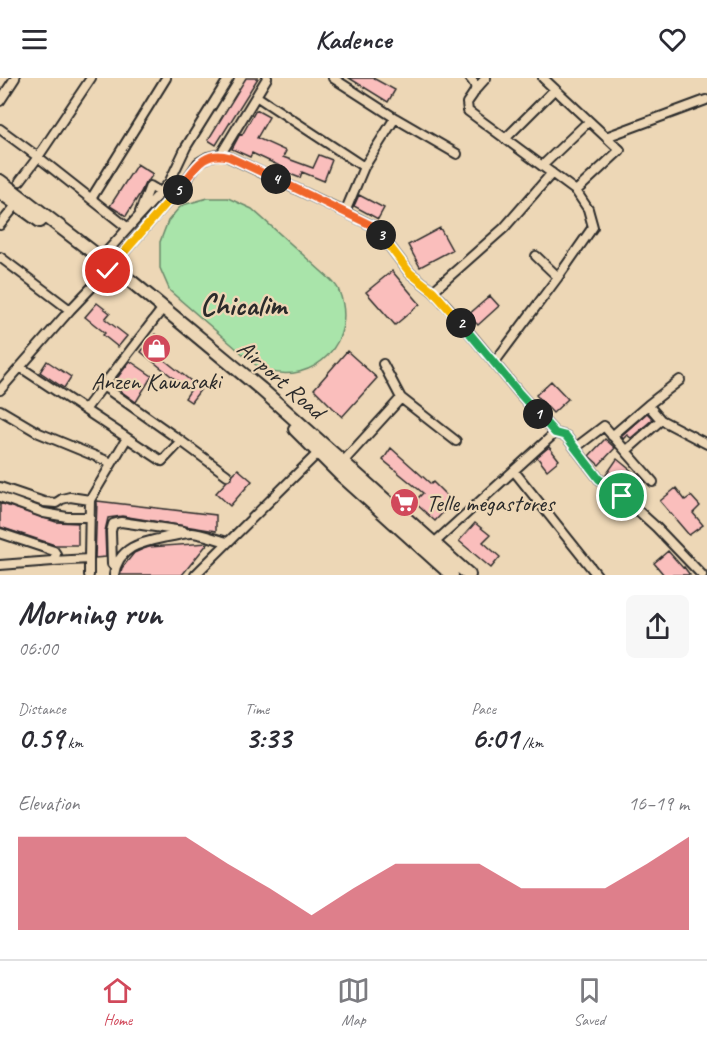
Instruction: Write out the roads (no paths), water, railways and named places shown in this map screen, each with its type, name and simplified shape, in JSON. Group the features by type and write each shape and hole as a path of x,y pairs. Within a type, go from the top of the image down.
{"highway":[{"name":"Airport Road","path":"0,180 101,258 132,289 289,423 319,453 339,466 469,575"},
{"name":"Airport Road","path":"0,192 110,269 261,389 452,575"}],"street":[{"path":"0,101 15,78"},
{"path":"20,181 91,78"},
{"path":"91,199 166,78"},
{"path":"101,258 138,217 150,186 160,192 169,183 186,147 229,78"},
{"path":"221,154 267,78"},
{"path":"333,78 457,154"},
{"path":"470,78 476,89"},
{"path":"486,78 466,103 468,111 576,191 588,209 593,227 494,363"},
{"path":"543,78 620,150 576,191"},
{"path":"505,139 555,89"},
{"path":"256,96 364,167"},
{"path":"606,137 706,100"},
{"path":"345,212 364,167 395,118"},
{"path":"542,166 589,121"},
{"path":"0,129 128,228"},
{"path":"0,390 70,310 110,269 187,180 198,163 208,157 221,154 375,227 410,273 433,291 454,314 555,433 566,436 599,479 657,526 702,575"},
{"path":"433,291 504,228 552,173"},
{"path":"0,225 17,204"},
{"path":"536,256 558,277"},
{"path":"0,257 70,310"},
{"path":"85,410 160,312"},
{"path":"383,364 401,398 456,441"},
{"path":"20,367 162,461 181,441"},
{"path":"612,436 680,380"},
{"path":"103,386 226,475"},
{"path":"339,466 401,398"},
{"path":"648,405 661,420 707,444"},
{"path":"0,410 39,433 112,463"},
{"path":"626,451 661,420"},
{"path":"575,448 604,426 653,482"},
{"path":"433,544 555,433"},
{"path":"89,575 90,500 127,438"},
{"path":"195,575 319,453"},
{"path":"514,471 597,575"},
{"path":"0,487 44,502 56,503 70,497 90,500"},
{"path":"0,496 44,513 67,517 90,517"},
{"path":"114,571 111,531 113,524 121,522 191,533 228,542"},
{"path":"0,532 54,551 56,554 53,561"},
{"path":"114,571 126,551 132,546 191,533"},
{"path":"0,564 89,559"}],"place":[{"name":"Anzen Kawasaki","path":"156,348"},
{"name":"Telle megastores","path":"405,503"}],"district":[{"name":"Chicalim","path":"243,305"}]}
